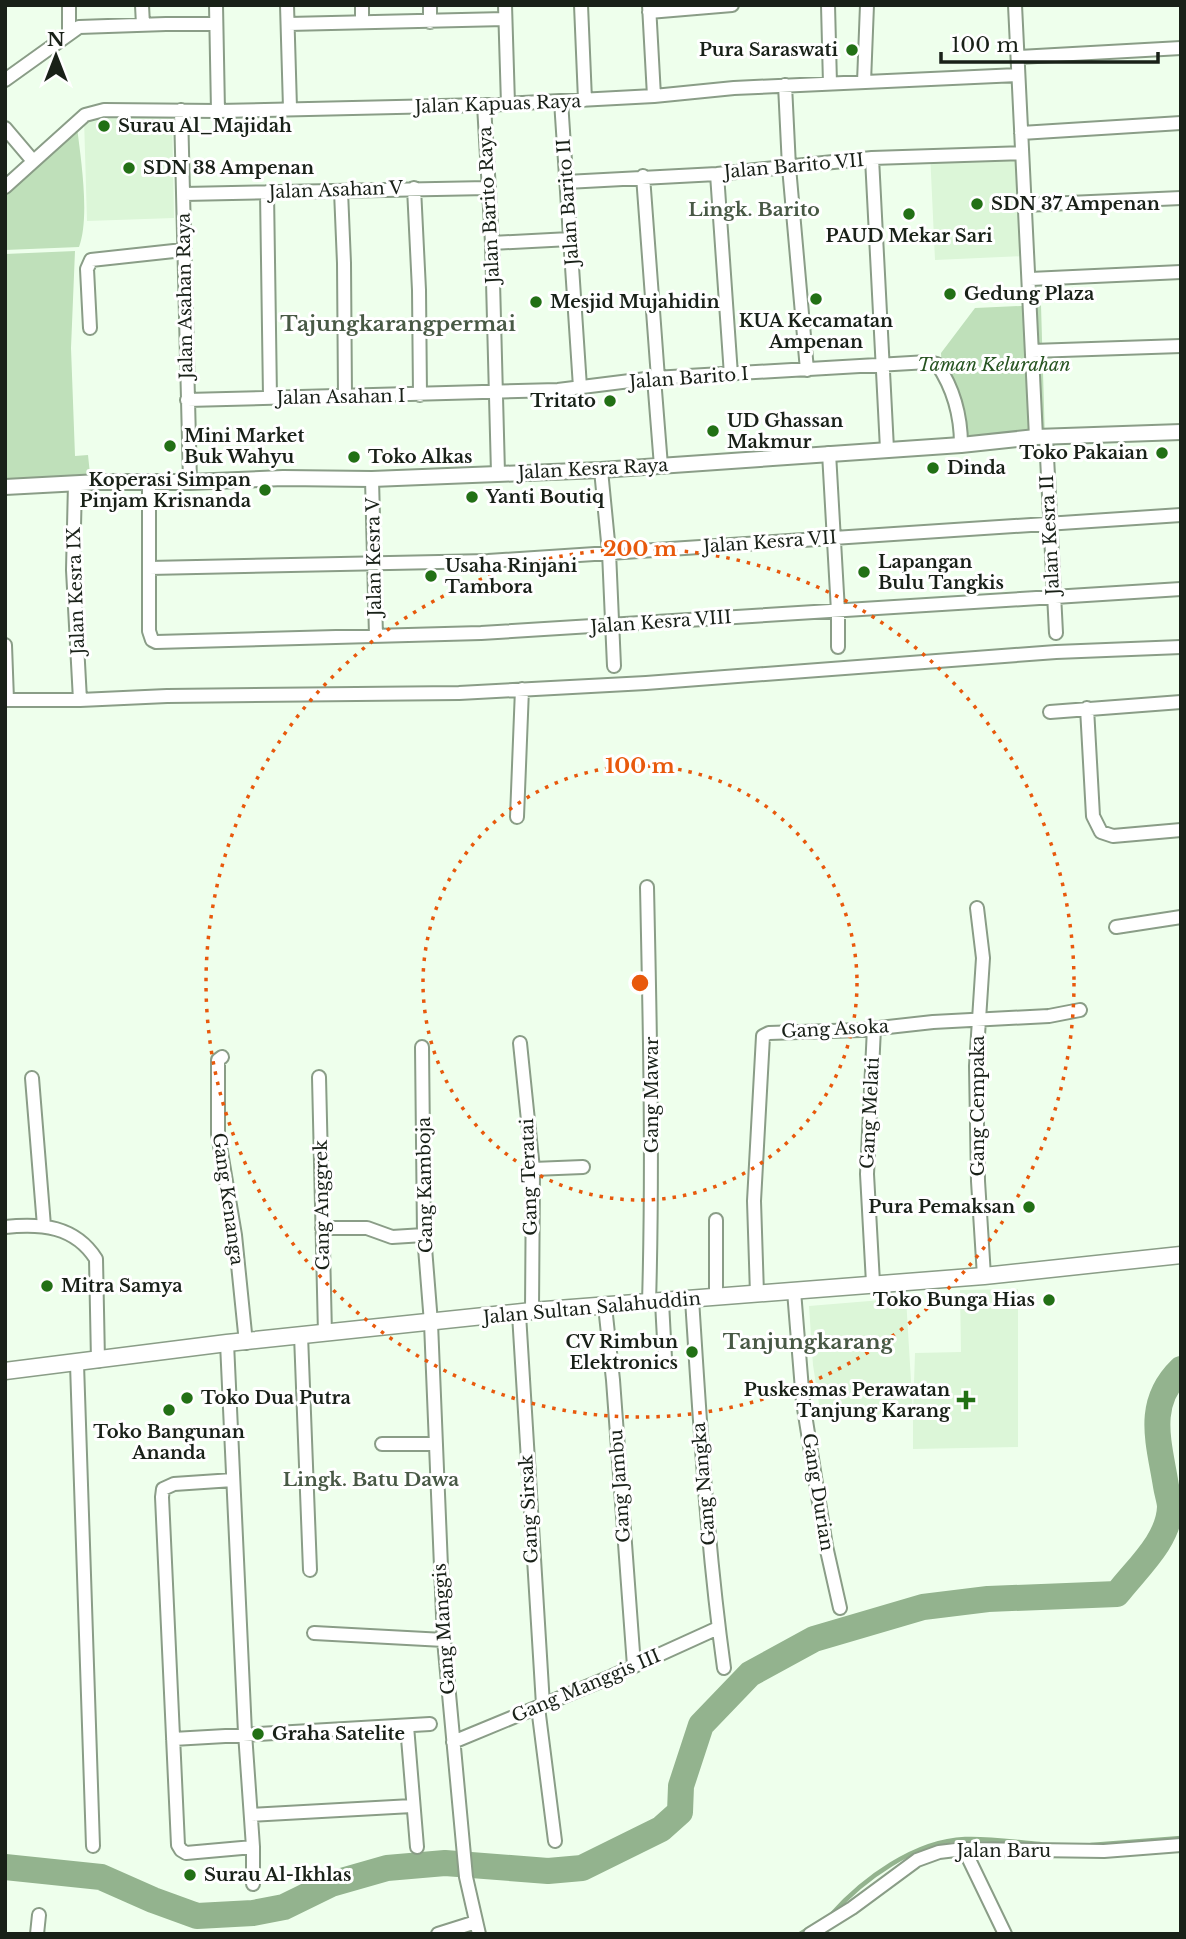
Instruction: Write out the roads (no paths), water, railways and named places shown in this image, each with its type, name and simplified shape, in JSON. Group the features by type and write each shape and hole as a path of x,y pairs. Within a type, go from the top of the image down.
{"main road":[{"name":"Jalan Sultan Salahuddin","path":"5,1371 227,1343 525,1312 984,1276 1181,1255"}],"street":[{"path":"69,5 69,33"},
{"path":"142,5 143,25"},
{"path":"216,5 218,111"},
{"path":"288,5 290,108"},
{"path":"362,5 362,22"},
{"path":"430,5 430,22"},
{"path":"505,5 508,104"},
{"path":"581,5 585,100"},
{"path":"654,96 649,9 732,5"},
{"path":"828,5 830,84"},
{"path":"864,82 867,5"},
{"name":"Jalan Kesra II","path":"1015,5 1032,351 1049,523 1056,633"},
{"path":"288,24 505,19"},
{"path":"5,80 81,27 216,24"},
{"path":"1019,57 1181,48"},
{"name":"Jalan Kapuas Raya","path":"5,187 85,116 104,110 218,111 484,105 654,96 785,85 1018,75"},
{"path":"785,85 789,167 807,370"},
{"name":"Jalan Barito II","path":"561,101 580,387"},
{"name":"Jalan Barito Raya","path":"484,105 492,243 498,473"},
{"name":"Jalan Asahan Raya","path":"181,110 190,482"},
{"path":"1021,133 1181,123"},
{"path":"5,128 33,161"},
{"name":"Jalan Barito VII","path":"566,182 717,173 872,158 1022,153"},
{"path":"872,158 887,449"},
{"path":"717,173 732,375"},
{"path":"643,176 661,466"},
{"path":"414,188 420,396"},
{"name":"Jalan Asahan V","path":"184,194 488,188"},
{"path":"341,191 345,397"},
{"path":"267,192 270,397"},
{"path":"1024,205 1181,198"},
{"path":"492,243 570,239"},
{"path":"90,328 87,269 91,260 183,250"},
{"path":"1030,279 1181,272"},
{"path":"1032,351 1181,346"},
{"name":"Jalan Barito I","path":"495,393 656,378 928,362 937,364 956,402 961,445"},
{"name":"Jalan Asahan I","path":"187,400 495,393"},
{"name":"Jalan Kesra Raya","path":"5,487 601,470 1041,437 1181,432"},
{"path":"829,453 838,647"},
{"path":"601,470 609,552 614,666"},
{"name":"Jalan Kesra V","path":"372,478 376,636"},
{"path":"149,482 149,568"},
{"name":"Jalan Kesra IX","path":"75,483 73,570 80,700"},
{"name":"Jalan Kesra VII","path":"149,568 488,561 1181,515"},
{"name":"Jalan Kesra VIII","path":"149,568 149,631 152,640 156,642 481,633 1181,589"},
{"path":"5,645 6,700 459,693 674,681 1056,652 1181,648"},
{"path":"517,817 522,689"},
{"path":"1050,712 1181,702"},
{"path":"1087,708 1093,816 1098,828 1104,834 1113,836 1181,830"},
{"name":"Gang Mawar","path":"647,887 656,1303 665,1358"},
{"name":"Gang Cempaka","path":"977,908 983,958 978,1021 978,1181 984,1276"},
{"path":"1116,927 1181,917"},
{"name":"Gang Asoka","path":"757,1293 754,1201 763,1036 769,1033 1049,1016 1080,1010"},
{"name":"Gang Melati","path":"873,1283 867,1174 874,1028"},
{"name":"Gang Teratai","path":"520,1043 533,1169 525,1312"},
{"name":"Gang Kamboja","path":"422,1046 424,1235 431,1323"},
{"name":"Gang Kenanga","path":"222,1057 218,1060 216,1076 218,1134 235,1236 246,1343"},
{"name":"Gang Anggrek","path":"319,1077 325,1334"},
{"path":"32,1079 44,1226"},
{"path":"533,1169 583,1167"},
{"path":"716,1220 716,1297"},
{"path":"5,1227 44,1226 63,1230 79,1238 96,1259 98,1361"},
{"path":"322,1228 368,1228 392,1237 424,1235"},
{"name":"Gang Durian","path":"794,1291 803,1402 826,1546 840,1608"},
{"name":"Gang Nangka","path":"692,1299 700,1446 724,1668"},
{"name":"Gang Jambu","path":"605,1307 634,1666"},
{"name":"Gang Sirsak","path":"525,1312 540,1706 555,1841"},
{"name":"Gang Manggis","path":"431,1323 444,1640 462,1845 477,1928"},
{"path":"301,1335 310,1570"},
{"path":"227,1343 253,1884"},
{"path":"77,1364 93,1846"},
{"path":"382,1444 436,1444"},
{"path":"233,1480 174,1484 162,1492 173,1739 180,1849 188,1853 253,1847"},
{"name":"Gang Manggis III","path":"453,1742 718,1628"},
{"path":"314,1633 444,1640"},
{"path":"173,1739 430,1724"},
{"path":"407,1726 417,1847"},
{"path":"251,1815 412,1806"},
{"name":"Jalan Baru","path":"817,1932 917,1860 939,1852 964,1849 1104,1851 1181,1845"},
{"path":"964,1849 1005,1934"},
{"path":"37,1934 40,1915"},
{"path":"438,1934 477,1928"}],"waterway":[{"path":"5,1867 101,1877 197,1916 253,1913 284,1907 331,1884 387,1868 445,1863 548,1871 582,1868 661,1829 680,1812 681,1786 701,1725 750,1674 814,1639 923,1607 988,1599 1117,1594 1158,1543 1168,1519 1170,1505 1157,1424 1162,1396 1181,1369"},
{"path":"1091,1845 1181,1838"},
{"path":"831,1915 874,1876 909,1854 927,1847 965,1839 1040,1844"},
{"path":"800,1934 808,1929"}],"place":[{"name":"Pura Saraswati","path":"852,50"},
{"name":"Surau Al_Majidah","path":"104,126"},
{"name":"SDN 38 Ampenan","path":"129,168"},
{"name":"SDN 37 Ampenan","path":"977,204"},
{"name":"PAUD Mekar Sari","path":"909,214"},
{"name":"Gedung Plaza","path":"950,294"},
{"name":"KUA Kecamatan Ampenan","path":"816,299"},
{"name":"Mesjid Mujahidin","path":"536,302"},
{"name":"Tritato","path":"610,401"},
{"name":"UD Ghassan Makmur","path":"713,431"},
{"name":"Mini Market Buk Wahyu","path":"170,446"},
{"name":"Toko Pakaian","path":"1162,453"},
{"name":"Toko Alkas","path":"354,457"},
{"name":"Dinda","path":"933,468"},
{"name":"Koperasi Simpan Pinjam Krisnanda","path":"265,490"},
{"name":"Yanti Boutiq","path":"472,497"},
{"name":"Lapangan Bulu Tangkis","path":"864,572"},
{"name":"Usaha Rinjani Tambora","path":"431,576"},
{"name":"Pura Pemaksan","path":"1029,1207"},
{"name":"Mitra Samya","path":"47,1286"},
{"name":"Toko Bunga Hias","path":"1049,1300"},
{"name":"CV Rimbun Elektronics","path":"692,1352"},
{"name":"Toko Dua Putra","path":"187,1398"},
{"name":"Puskesmas Perawatan Tanjung Karang","path":"966,1400"},
{"name":"Toko Bangunan Ananda","path":"169,1410"},
{"name":"Graha Satelite","path":"258,1734"},
{"name":"Surau Al-Ikhlas","path":"190,1875"}],"district":[{"name":"Lingk. Barito","path":"754,209"},
{"name":"Tajungkarangpermai","path":"398,324"},
{"name":"Tanjungkarang","path":"808,1342"},
{"name":"Lingk. Batu Dawa","path":"371,1479"}],"park label":[{"name":"Taman Kelurahan","path":"994,365"}]}
